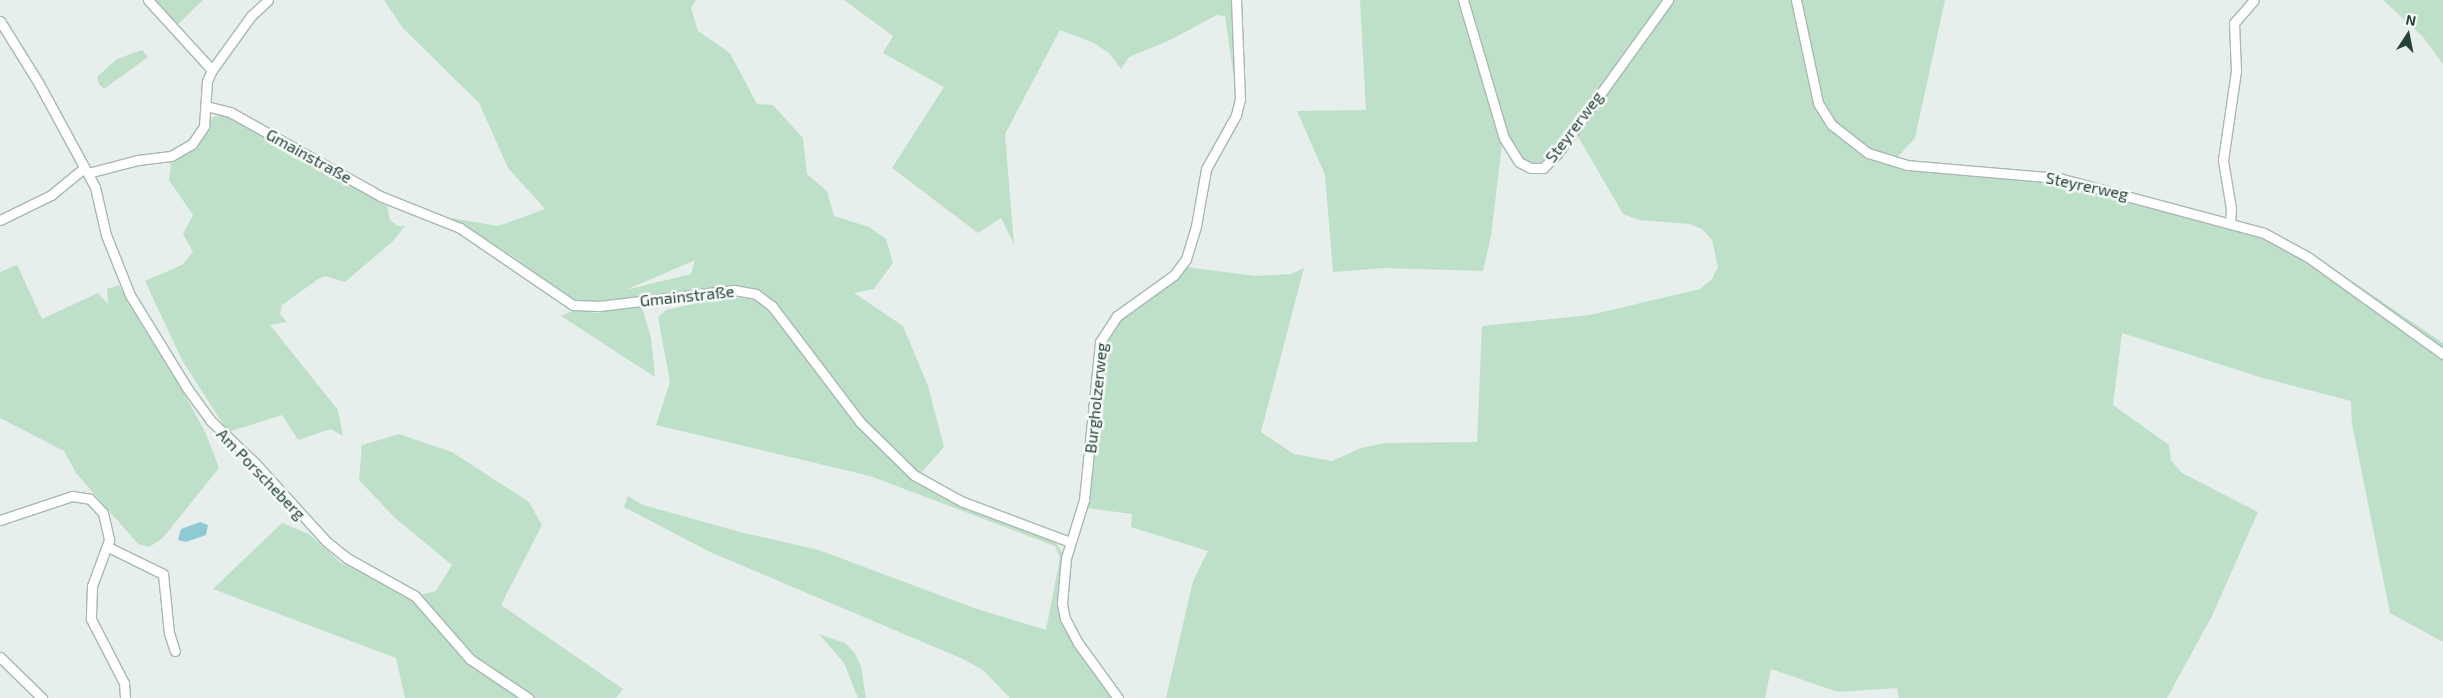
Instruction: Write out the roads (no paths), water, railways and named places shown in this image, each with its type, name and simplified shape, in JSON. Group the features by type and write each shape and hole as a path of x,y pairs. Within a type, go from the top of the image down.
{"street":[{"path":"148,0 212,70"},
{"path":"0,220 51,196 86,170 171,156 186,150 204,126 207,81 212,70 251,16 268,0"},
{"name":"Burgholzerweg","path":"1070,542 1077,529 1084,500 1100,342 1116,316 1174,275 1186,259 1196,226 1206,169 1236,115 1240,82 1236,0"},
{"name":"Steyrerweg","path":"1463,0 1504,138 1520,162 1531,168 1544,168 1557,154 1668,0"},
{"name":"Steyrerweg","path":"1796,0 1818,103 1832,125 1868,153 1907,165 2059,178 2264,233 2291,246 2443,354"},
{"path":"2230,223 2231,209 2223,160 2236,71 2234,23 2254,0"},
{"name":"Am Porscheberg","path":"0,20 86,170 98,196 109,244 130,296 187,388 210,420 256,464 327,542 365,569 415,596 440,622 466,656 528,698"},
{"name":"Gmainstraße","path":"206,106 230,112 380,196 460,228 573,305 599,306 734,290 756,294 772,306 860,422 914,475 961,501 1070,542"},
{"path":"0,520 63,498 85,496 96,504 107,521 108,547 92,586 90,610 97,636 124,684 125,698"},
{"path":"1070,542 1064,568 1063,612 1078,643 1118,698"},
{"path":"108,547 163,574 169,634 175,652"},
{"path":"0,657 42,698"}],"water":[{"path":"200,522 208,525 206,535 186,542 178,540 181,529"}]}
